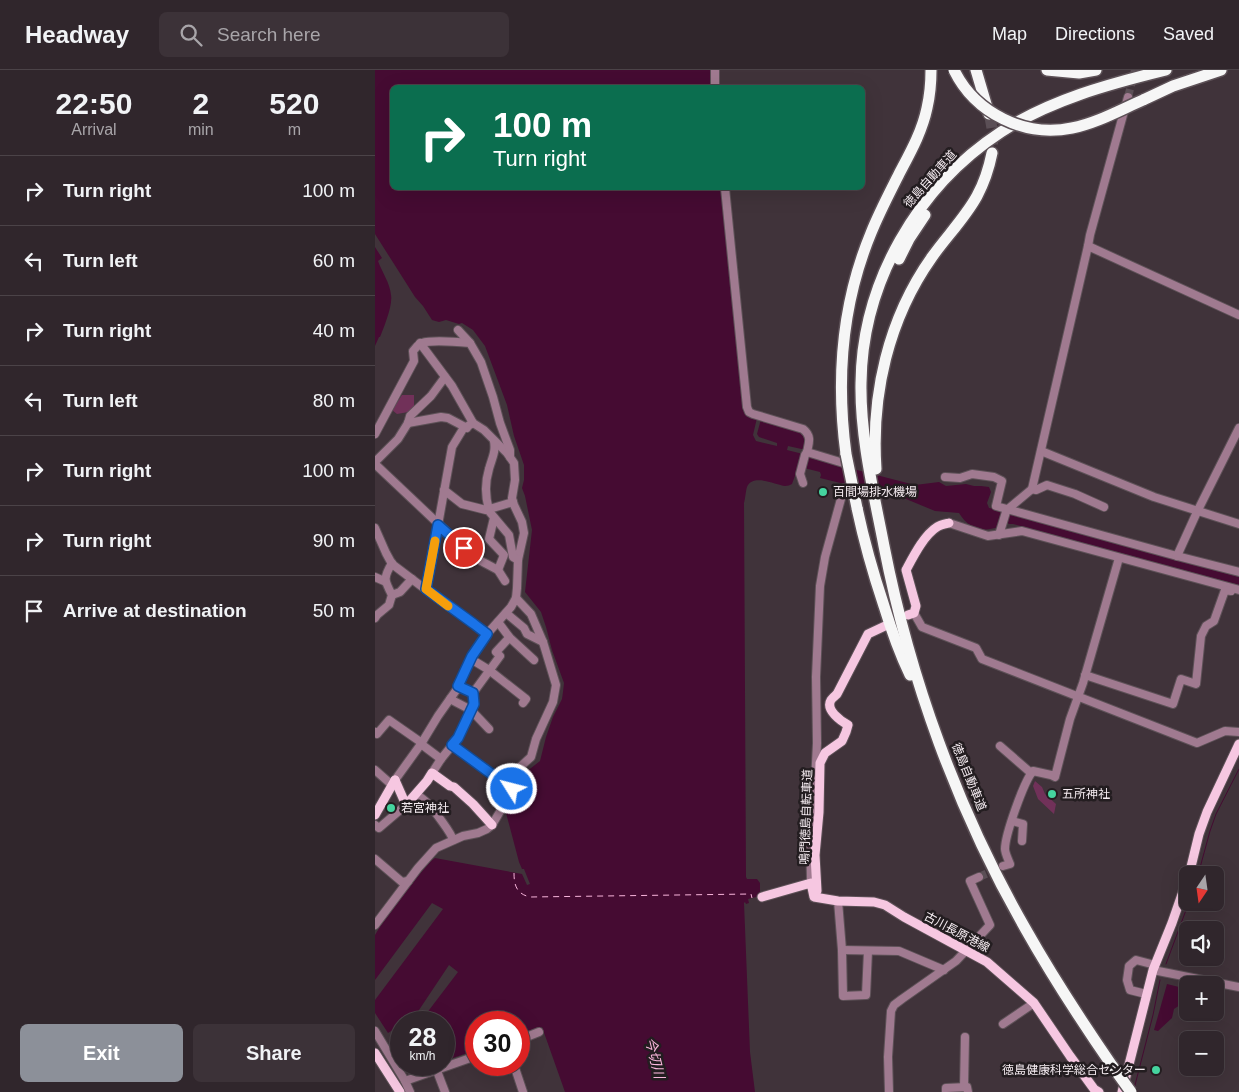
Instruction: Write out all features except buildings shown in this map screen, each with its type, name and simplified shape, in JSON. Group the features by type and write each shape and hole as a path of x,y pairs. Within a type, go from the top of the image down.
{"highway":[{"path":"929,714 900,654 863,538 847,460 841,412 841,377 845,333 862,258 884,203 921,130 929,97 931,70"},
{"path":"954,70 957,77 983,107 1003,119 1031,128 1052,130 1072,128 1113,114 1181,83 1221,70"},
{"path":"976,70 990,117"},
{"path":"1047,70 1061,72 1096,70"},
{"name":"徳島自動車道","path":"1131,1092 1083,1023 1024,927 978,837 958,791 929,714 908,650 895,598 878,514 871,454 865,439 861,403 861,377 871,308 886,268 900,239 930,196 967,158 1027,117 1060,102 1094,90 1166,70"},
{"path":"871,454 881,378 896,324 908,296 922,272 977,196 985,179 992,153"}],"main road":[{"path":"911,614 916,606 906,570 929,533 949,523"},
{"name":"鳴門徳島自転車道","path":"817,898 815,856 819,812 820,763 825,753 842,740 847,732 848,725 837,717 830,708 830,702 837,694 868,634 885,626"},
{"path":"1191,866 1207,812 1239,744"},
{"path":"406,805 433,773 454,787 492,825"},
{"path":"394,782 406,805"},
{"path":"375,815 394,782"},
{"path":"762,897 811,882 814,897 817,898"},
{"name":"古川長原港線","path":"817,898 838,901 874,902 885,905 987,962 1034,1003 1094,1089 1099,1092"},
{"path":"1122,1092 1146,994 1179,903"},
{"path":"375,1053 400,1092"}],"street":[{"path":"715,70 715,85"},
{"path":"999,534 1007,510 1032,489 1092,226 1128,98"},
{"path":"725,190 747,407 749,412 753,414 803,429 807,432 809,440 800,474 803,482"},
{"path":"1088,246 1239,315"},
{"path":"458,330 470,343 481,362 510,450 510,457"},
{"path":"375,434 414,361 413,351 419,344 425,342 470,343"},
{"path":"419,344 445,377 470,425"},
{"path":"445,377 431,396 409,416 408,423 398,439 375,463 438,525 481,561 498,570 505,581"},
{"path":"375,770 394,782 450,699 471,659 487,634 506,613 516,598 519,560 524,533 522,522 512,498 515,480 514,463 484,430 441,417 408,423"},
{"path":"426,589 452,447 463,429 470,425"},
{"path":"1177,556 1239,428"},
{"path":"494,441 495,449 486,488 488,510 509,535 513,557 519,560"},
{"path":"1041,451 1154,497 1239,524"},
{"path":"806,454 847,460"},
{"path":"945,478 960,478 972,474 994,477 1002,481 997,506 1007,510 1239,572"},
{"path":"1032,489 1036,490 1047,485 1075,494 1104,507"},
{"path":"811,882 810,833 817,743 816,677 820,586 825,557 843,488"},
{"path":"444,490 462,504 488,510 513,502"},
{"path":"494,518 489,539 504,555 498,570"},
{"path":"949,523 988,536 1022,531 1239,590"},
{"path":"375,528 391,562 487,634"},
{"path":"1031,773 1033,771 1055,777 1070,719 1085,675 1119,558"},
{"path":"375,618 389,605 392,595 385,581 391,562"},
{"path":"375,577 385,581"},
{"path":"392,595 400,592 412,579"},
{"path":"1085,675 1173,704 1181,680 1196,684 1201,636 1206,626 1213,621 1225,590 1238,592 1239,590"},
{"path":"375,925 436,848 463,836 478,833 492,825 512,789 520,767 531,758 536,739 553,702 557,685 543,642 531,614 516,598"},
{"path":"506,613 524,628 527,634 543,642"},
{"path":"911,614 922,627 976,648 982,659 1197,743 1225,731 1239,732"},
{"path":"498,622 509,638 534,660"},
{"path":"433,773 441,759 458,738 474,704 473,693 500,656 496,652 509,638"},
{"path":"471,659 489,670 526,699 523,703"},
{"path":"458,686 473,693"},
{"path":"450,699 471,710 489,729"},
{"path":"376,735 389,720 441,759"},
{"path":"452,745 512,789"},
{"path":"1000,746 1031,773"},
{"path":"1003,866 1010,864 1005,850 1009,831 1031,773"},
{"path":"416,794 430,805 452,834 453,840"},
{"path":"375,825 379,828 406,805"},
{"path":"1012,821 1023,824 1022,840"},
{"path":"375,859 402,882 408,881"},
{"path":"889,1092 888,1057 891,1011 901,999 956,961 990,925 970,881 979,877"},
{"path":"838,901 843,996 866,995 868,951"},
{"path":"842,950 899,950 944,970"},
{"path":"1146,994 1129,990 1127,980 1129,966 1136,960 1154,968 1239,987"},
{"path":"1003,1024 1034,1003"},
{"path":"375,1031 410,1092"},
{"path":"530,1036 539,1032"},
{"path":"946,1092 946,1088 966,1090 965,1037"},
{"path":"405,1081 420,1076"},
{"path":"439,1076 445,1092"},
{"path":"518,1076 523,1092"}],"shaded area":[{"path":"402,395 414,395 414,411 397,414 392,410"},
{"path":"1035,781 1056,804 1054,814 1038,799 1033,786"}],"water":[{"name":"今切川","path":"375,70 713,70 712,85 390,85 390,190 721,190 744,408 757,418 753,435 756,441 777,446 777,443 759,437 757,434 761,419 804,431 806,434 806,450 788,446 787,450 803,454 792,484 785,486 759,480 754,481 747,487 744,503 746,877 747,879 757,879 760,883 760,896 748,899 749,903 744,903 750,1052 755,1092 565,1092 542,1027 530,1031 530,1011 465,1011 465,1054 455,1057 455,1011 428,1011 458,972 449,965 418,1011 390,1011 390,1032 388,1033 375,1013 375,1000 443,909 432,903 375,980 375,935 431,861 435,858 522,874 527,885 530,884 519,862 505,809 526,772 540,761 553,717 562,699 564,683 541,612 525,592 532,530 522,488 524,465 514,436 507,405 485,346 473,330 462,323 432,320 375,234"},
{"path":"375,247 382,258 378,261 389,286 391,299 386,322 375,346"},
{"path":"807,457 915,485 939,482 946,486 966,484 989,487 991,492 987,503 989,508 1015,513 1239,577 1239,585 1009,524 1001,518 998,527 992,529 976,528 971,526 959,513 935,511 906,499 820,478 820,472 804,468"},
{"path":"1167,984 1179,987 1179,1006 1174,1009 1172,1018 1158,1031 1154,1030"}],"waterway":[{"path":"1200,866 1216,814 1239,769"},
{"path":"1166,964 1186,911"},
{"path":"1134,1089 1160,980"}],"ferry route":[{"path":"514,873 517,889 522,894 530,897 751,894 752,898"}],"tunnel":[{"path":"1128,97 1135,70"},
{"path":"990,117 993,134 992,153"},
{"path":"979,877 997,869"}],"slow traffic":[{"path":"435,541 426,589 448,606"}],"place":[{"name":"百間場排水機場","path":"823,492"},
{"name":"五所神社","path":"1052,794"},
{"name":"若宮神社","path":"391,808"},
{"name":"徳島健康科学総合センター","path":"1156,1070"}],"route":[{"path":"464,548 438,525 426,589 487,634 472,656 458,686 473,693 474,704 458,738 452,745 512,789"}]}
